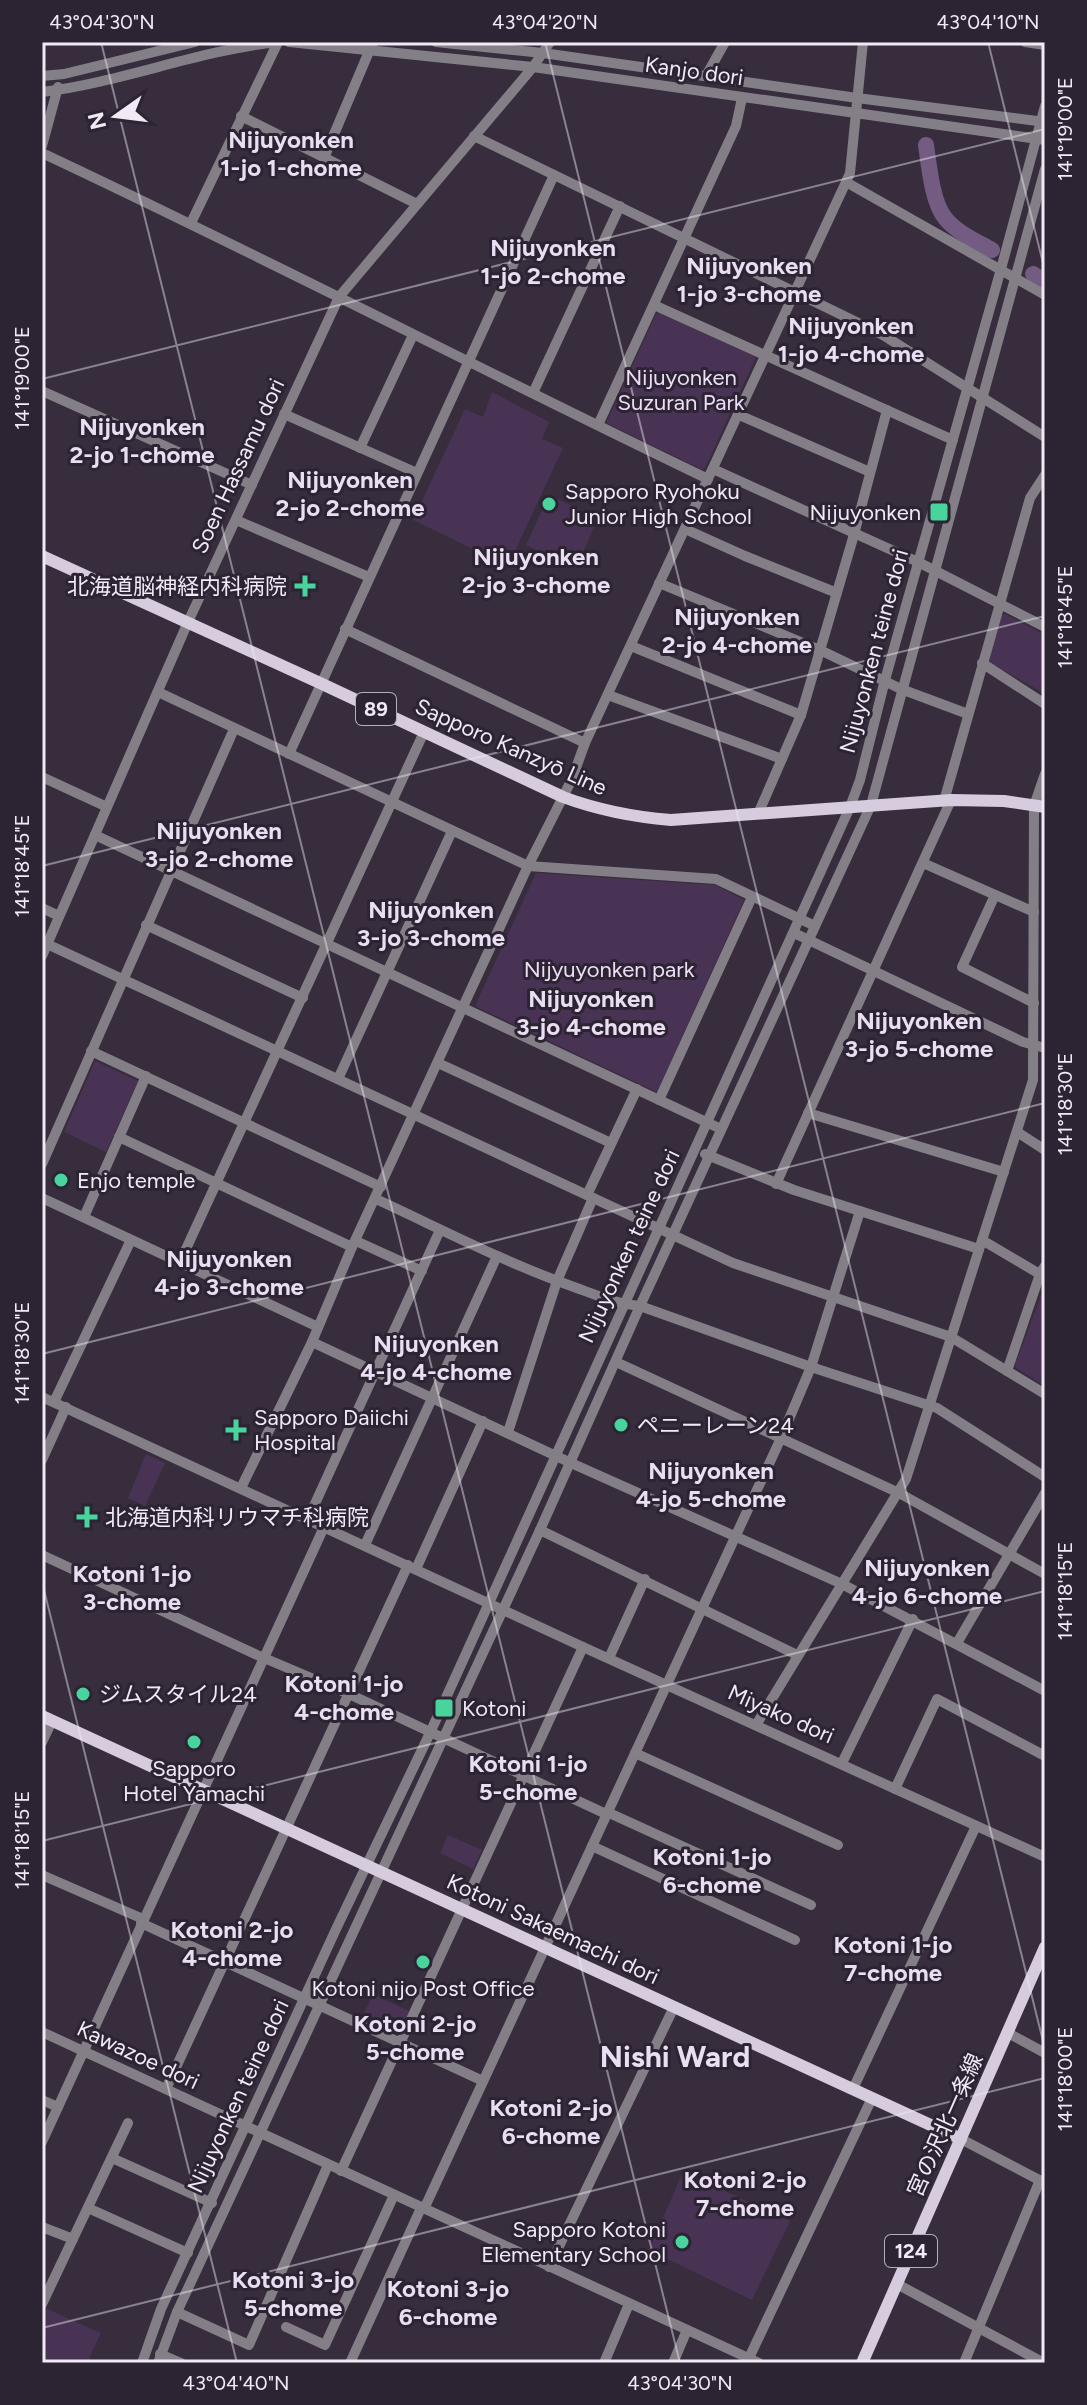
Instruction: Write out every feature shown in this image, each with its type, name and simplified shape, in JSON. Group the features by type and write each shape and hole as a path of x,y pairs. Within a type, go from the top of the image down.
{"main road":[{"name":"Sapporo Kanzyō Line","path":"42,556 563,797 599,810 671,820 947,800 1004,801 1039,806"},
{"name":"Kotoni Sakaemachi dori","path":"47,1718 961,2139"},
{"name":"宮の沢北一条線","path":"862,2363 1008,2033 1041,1969 1045,1947"}],"street":[{"path":"42,76 64,74 195,42"},
{"path":"42,92 277,42"},
{"path":"191,223 277,42"},
{"name":"Kanjo dori","path":"289,42 371,47 533,67 1040,140"},
{"name":"Kanjo dori","path":"436,42 543,53 1043,121"},
{"name":"Soen Hassamu dori","path":"42,956 188,622 339,297 533,67 550,42"},
{"path":"706,76 725,42"},
{"path":"241,1488 312,1342 354,1244 850,173 863,42"},
{"path":"1025,42 1045,45"},
{"path":"324,158 371,47"},
{"path":"42,146 56,90 64,74"},
{"path":"598,425 736,126 742,98"},
{"name":"Nijuyonken teine dori","path":"142,2363 161,2309 430,1733 850,807 860,780 966,388 1040,140 1045,106"},
{"path":"241,116 417,204"},
{"path":"474,136 883,335 1045,437"},
{"path":"42,153 191,223 598,425 854,532 1045,627"},
{"name":"Nijuyonken teine dori","path":"159,2358 177,2312 571,1463 708,1156 871,805 1045,169"},
{"path":"289,754 554,175"},
{"path":"846,182 1045,295"},
{"path":"533,393 620,206"},
{"path":"654,305 953,440"},
{"path":"360,448 413,335"},
{"path":"42,391 252,485"},
{"path":"758,814 801,715 887,410"},
{"path":"284,414 417,473"},
{"path":"739,415 870,472"},
{"path":"776,1184 923,863 947,800 982,663 1030,498 1045,475"},
{"path":"236,520 369,577"},
{"path":"685,529 837,593"},
{"path":"659,583 820,650 901,689 968,714"},
{"path":"345,629 585,743"},
{"path":"631,646 801,715"},
{"path":"982,663 1045,704"},
{"path":"158,692 528,866 716,879 815,926"},
{"path":"608,695 782,759"},
{"path":"42,1164 234,729"},
{"path":"180,1262 424,732"},
{"path":"756,1725 906,1479 1033,1080 1034,912 1040,899 1039,806 1045,774"},
{"path":"42,777 107,807"},
{"path":"338,1079 452,831"},
{"path":"95,835 721,1129"},
{"path":"923,863 1034,912"},
{"path":"995,895 962,967 1034,1003"},
{"path":"659,1100 752,897"},
{"path":"42,908 59,916"},
{"path":"146,925 303,998"},
{"path":"794,933 1023,1042 1045,1048"},
{"path":"47,944 733,1263 951,1337 1045,1394"},
{"path":"1034,972 1045,978"},
{"path":"91,1051 381,1187"},
{"path":"438,1063 611,1143"},
{"path":"84,1217 146,1076"},
{"path":"508,1432 557,1281 611,1143 637,1089"},
{"path":"808,1113 1004,1172"},
{"path":"1017,1132 1045,1150"},
{"path":"119,1137 354,1244 422,1271"},
{"path":"696,1149 776,1184 980,1244 1043,1272 1007,1371"},
{"path":"42,1198 318,1327"},
{"path":"376,1199 557,1281 624,1305 640,1306 937,1408 1045,1477"},
{"path":"353,2362 781,1438 811,1367 860,1211"},
{"path":"308,1519 440,1230"},
{"path":"54,1402 131,1240"},
{"path":"365,1545 497,1256"},
{"path":"312,1342 571,1463 842,1584 1045,1691"},
{"path":"616,1362 899,1493 1045,1574"},
{"name":"Miyako dori","path":"42,1397 1045,1857"},
{"path":"42,1460 66,1407"},
{"path":"166,2089 349,1694 483,1421"},
{"path":"957,1643 1045,1493"},
{"path":"42,2142 324,1527"},
{"path":"540,1530 797,1655"},
{"path":"42,1555 811,1905"},
{"path":"609,1658 645,1579"},
{"path":"842,1763 913,1619"},
{"path":"341,2171 583,1647"},
{"path":"895,1789 937,1699 1045,1756"},
{"path":"42,1742 47,1718"},
{"path":"635,1753 838,1845"},
{"path":"853,2089 976,1826"},
{"path":"592,1846 795,1940"},
{"path":"42,1875 483,2081"},
{"path":"549,2267 674,2007"},
{"name":"Kawazoe dori","path":"42,2032 754,2361"},
{"path":"1008,2033 1045,2053"},
{"path":"754,2361 872,2098"},
{"path":"42,2100 58,2107"},
{"path":"42,2304 128,2123"},
{"name":"Kotoni Sakaemachi dori","path":"961,2139 1042,2181"},
{"path":"112,2158 212,2203"},
{"path":"177,2312 249,2345 328,2165"},
{"path":"964,2363 1042,2181"},
{"path":"286,2327 325,2345 394,2195"},
{"path":"88,2208 188,2253"},
{"path":"42,2227 73,2239"},
{"path":"897,2284 1044,2363"},
{"path":"604,2363 629,2304"},
{"path":"673,2363 687,2330"},
{"path":"159,2358 181,2363"}],"green space":[{"name":"Nijuyonken Suzuran Park","path":"660,313 756,357 705,468 701,469 606,423 656,314"},
{"path":"492,392 549,422 542,439 563,448 508,566 413,520 465,409 483,417"},
{"path":"549,495 598,518 576,568 526,545"},
{"path":"1005,614 1045,635 1045,694 989,659 1001,616"},
{"name":"Nijyuyonken park","path":"536,873 715,885 744,900 657,1092 477,1007"},
{"path":"95,1061 138,1081 106,1152 64,1132"},
{"path":"1045,1285 1045,1386 1015,1365"},
{"path":"146,1454 165,1463 145,1506 128,1498"},
{"path":"448,1835 482,1850 473,1869 440,1853"},
{"path":"373,1994 409,2011 398,2034 362,2017"},
{"path":"683,2172 790,2221 752,2300 649,2250"},
{"path":"45,2308 101,2333 89,2358 95,2363 42,2363 42,2316"}],"waterway":[{"path":"926,145 937,203 945,218 955,228 992,250"},
{"path":"1033,274 1045,282"}],"place":[{"name":"Sapporo Ryohoku Junior High School","path":"549,504"},
{"name":"Nijuyonken","path":"939,512"},
{"name":"北海道脳神経内科病院","path":"305,586"},
{"name":"Enjo temple","path":"61,1180"},
{"name":"ペニーレーン24","path":"621,1425"},
{"name":"Sapporo Daiichi Hospital","path":"236,1430"},
{"name":"北海道内科リウマチ科病院","path":"87,1517"},
{"name":"ジムスタイル24","path":"83,1694"},
{"name":"Kotoni","path":"444,1708"},
{"name":"Sapporo Hotel Yamachi","path":"194,1742"},
{"name":"Kotoni nijo Post Office","path":"423,1962"},
{"name":"Sapporo Kotoni Elementary School","path":"682,2242"}],"district":[{"name":"Nijuyonken 1-jo 1-chome","path":"291,153"},
{"name":"Nijuyonken 1-jo 2-chome","path":"553,261"},
{"name":"Nijuyonken 1-jo 3-chome","path":"749,279"},
{"name":"Nijuyonken 1-jo 4-chome","path":"851,339"},
{"name":"Nijuyonken 2-jo 1-chome","path":"142,440"},
{"name":"Nijuyonken 2-jo 2-chome","path":"350,493"},
{"name":"Nijuyonken 2-jo 3-chome","path":"536,570"},
{"name":"Nijuyonken 2-jo 4-chome","path":"737,630"},
{"name":"Nijuyonken 3-jo 2-chome","path":"219,844"},
{"name":"Nijuyonken 3-jo 3-chome","path":"431,923"},
{"name":"Nijuyonken 3-jo 4-chome","path":"591,1012"},
{"name":"Nijuyonken 3-jo 5-chome","path":"919,1034"},
{"name":"Nijuyonken 4-jo 3-chome","path":"229,1272"},
{"name":"Nijuyonken 4-jo 4-chome","path":"436,1357"},
{"name":"Nijuyonken 4-jo 5-chome","path":"711,1484"},
{"name":"Nijuyonken 4-jo 6-chome","path":"927,1581"},
{"name":"Kotoni 1-jo 3-chome","path":"132,1587"},
{"name":"Kotoni 1-jo 4-chome","path":"344,1697"},
{"name":"Kotoni 1-jo 5-chome","path":"528,1777"},
{"name":"Kotoni 1-jo 6-chome","path":"712,1870"},
{"name":"Kotoni 2-jo 4-chome","path":"232,1943"},
{"name":"Kotoni 1-jo 7-chome","path":"893,1958"},
{"name":"Kotoni 2-jo 5-chome","path":"415,2037"},
{"name":"Nishi Ward","path":"675,2056"},
{"name":"Kotoni 2-jo 6-chome","path":"551,2121"},
{"name":"Kotoni 2-jo 7-chome","path":"745,2193"},
{"name":"Kotoni 3-jo 5-chome","path":"293,2293"},
{"name":"Kotoni 3-jo 6-chome","path":"448,2302"}]}
